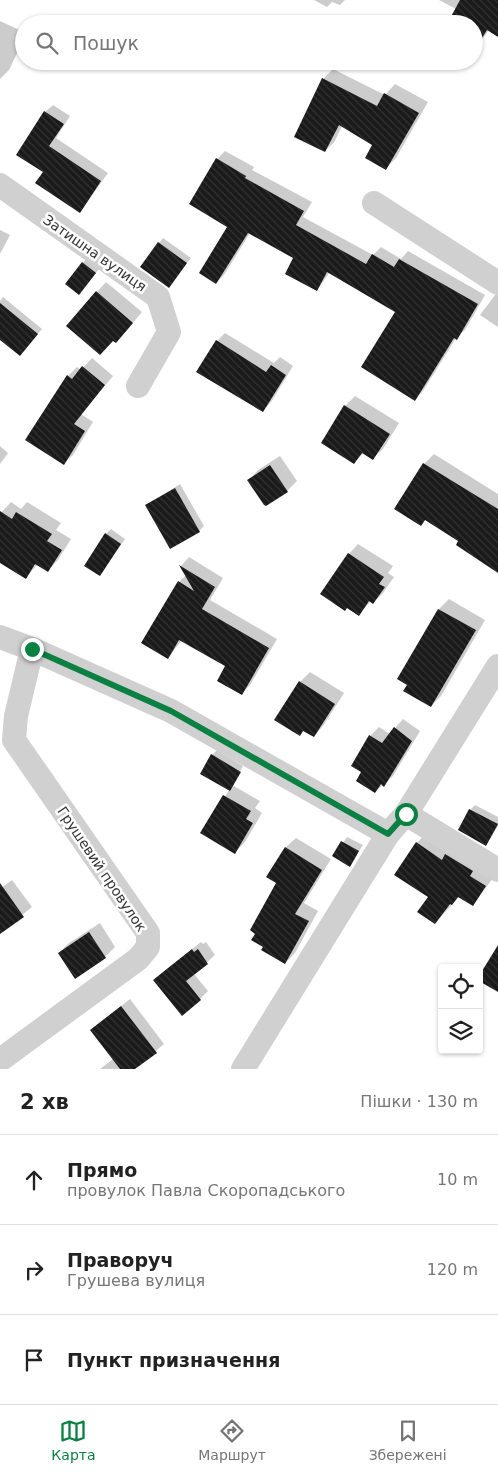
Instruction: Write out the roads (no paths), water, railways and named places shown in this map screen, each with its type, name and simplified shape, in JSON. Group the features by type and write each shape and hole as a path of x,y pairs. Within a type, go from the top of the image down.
{"street":[{"name":"Затишна вулиця","path":"0,185 158,297 169,332 138,386"},
{"path":"374,203 498,283"},
{"path":"0,637 32,649 171,711 388,834"},
{"name":"Грушевий провулок","path":"0,1060 138,959 148,947 148,934 14,740 16,716 32,649"},
{"path":"243,1069 388,834 406,814 498,666"},
{"path":"406,814 498,870"}]}
